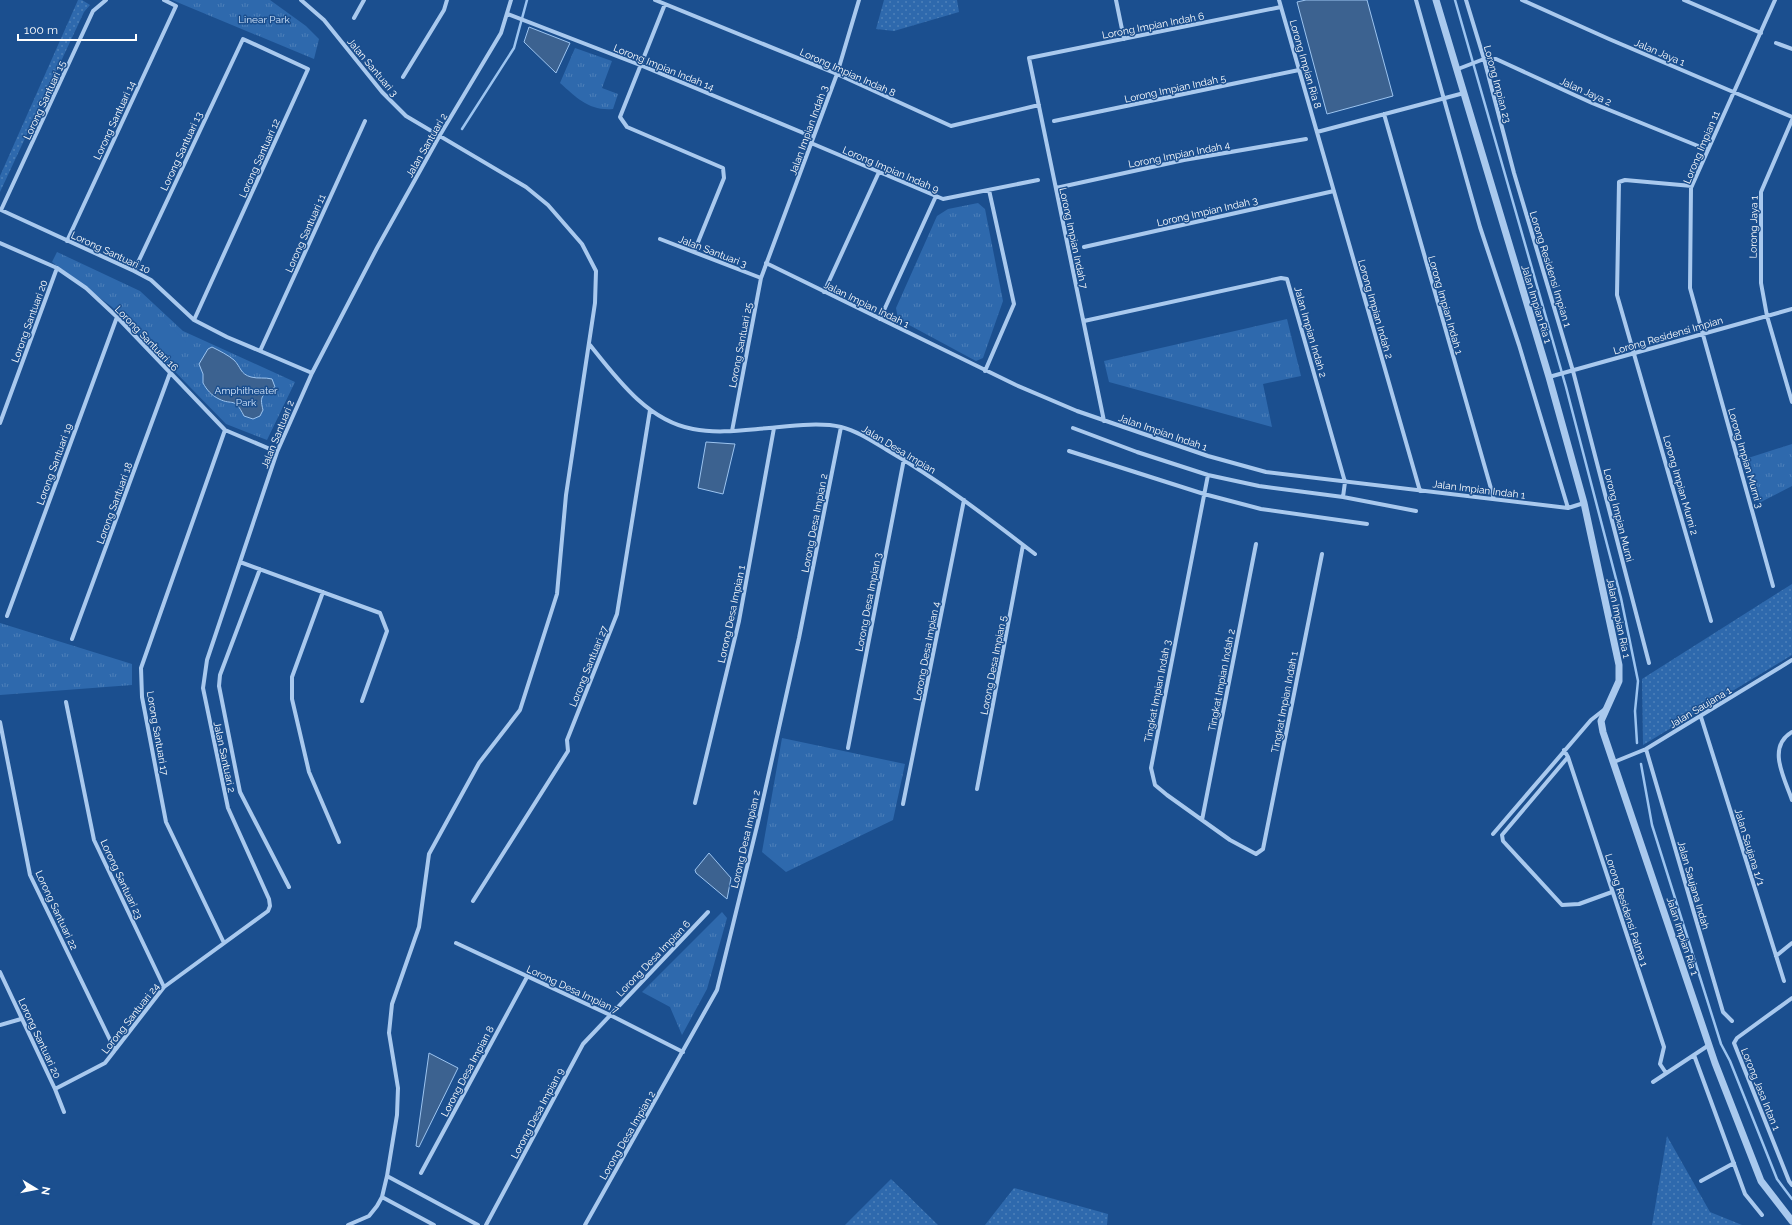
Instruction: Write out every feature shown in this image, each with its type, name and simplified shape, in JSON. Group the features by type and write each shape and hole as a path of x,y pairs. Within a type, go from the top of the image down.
{"street":[{"name":"Lorong Santuari 15","path":"1,210 93,11 106,0"},
{"name":"Lorong Santuari 14","path":"67,240 176,6 164,0"},
{"name":"Jalan Santuari 3","path":"301,0 324,20 387,97 406,116 526,187 548,205 582,244 596,271 595,303 590,345 581,391 566,496 557,594 520,710 480,763 429,854 419,927 392,1004 389,1033 398,1088 398,1108 388,1176 382,1197 369,1216 348,1225"},
{"path":"354,18 364,0"},
{"path":"403,77 444,10 447,0"},
{"name":"Jalan Santuari 2","path":"270,906 269,899 228,808 203,688 207,660 277,452 312,373 440,135 501,33 511,0"},
{"name":"Lorong Impian Indah 8","path":"655,0 836,74 951,126 1039,105"},
{"name":"Jalan Impian Indah 3","path":"766,263 836,74 859,0"},
{"path":"1116,0 1124,39"},
{"name":"Lorong Impian Ria 8","path":"1279,0 1317,132"},
{"path":"1416,0 1480,227 1519,346 1568,508"},
{"name":"Jalan Impian Ria 1","path":"1436,0 1458,69 1549,377 1584,503 1619,665 1619,681 1601,721 1709,1045 1761,1181 1792,1221"},
{"name":"Lorong Impian 23","path":"1466,0 1484,59 1514,173"},
{"name":"Jalan Jaya 1","path":"1522,0 1792,117"},
{"path":"1684,0 1761,33"},
{"name":"Lorong Impian 11","path":"1702,334 1690,288 1692,186 1775,0"},
{"path":"665,4 620,117 627,127 723,168 724,178 694,252"},
{"name":"Lorong Impian Indah 6","path":"1029,58 1281,7"},
{"name":"Lorong Impian Indah 14","path":"508,14 640,65 813,137"},
{"name":"Lorong Santuari 13","path":"134,270 243,39"},
{"name":"Lorong Santuari 12","path":"194,320 308,69 243,39"},
{"path":"1776,43 1792,49"},
{"name":"Lorong Impian Indah 7","path":"1029,58 1104,420"},
{"path":"1458,69 1484,59"},
{"name":"Jalan Jaya 2","path":"1484,59 1496,59 1592,103 1708,150"},
{"name":"Lorong Impian Indah 5","path":"1054,121 1299,70"},
{"path":"1317,132 1464,93"},
{"name":"Lorong Impian Indah 1","path":"1384,114 1494,499"},
{"name":"Lorong Jaya 1","path":"1792,120 1761,192 1761,283 1767,316 1792,402"},
{"name":"Lorong Santuari 11","path":"260,351 365,121"},
{"name":"Lorong Impian Indah 2","path":"1317,132 1420,491"},
{"name":"Lorong Impian Indah 4","path":"1056,188 1184,160 1306,139"},
{"name":"Lorong Impian Indah 9","path":"811,143 943,199 1038,180"},
{"path":"824,292 879,172"},
{"name":"Lorong Residensi Impian 1","path":"1514,173 1573,371"},
{"name":"Lorong Impian Murni 2","path":"1692,186 1625,180 1619,182 1617,295 1711,621"},
{"path":"985,371 1014,304 990,190"},
{"name":"Lorong Impian Indah 3","path":"1084,247 1334,191"},
{"path":"880,319 936,196"},
{"name":"Lorong Santuari 10","path":"1,210 134,270 151,280 194,320 227,338 312,373"},
{"name":"Jalan Santuari 3","path":"660,239 761,278"},
{"name":"Lorong Santuari 16","path":"0,243 57,268 86,288 117,317 225,430 277,452"},
{"name":"Jalan Impian Indah 1","path":"766,263 985,371 1077,411 1208,456 1266,472 1345,482 1568,508 1584,503"},
{"name":"Lorong Santuari 25","path":"732,431 761,278 766,263"},
{"name":"Lorong Santuari 20","path":"0,423 57,268"},
{"name":"Jalan Impian Indah 2","path":"1084,321 1280,278 1287,279 1345,482 1343,497"},
{"name":"Lorong Residensi Impian","path":"1549,377 1792,309"},
{"name":"Lorong Santuari 19","path":"7,616 117,317"},
{"name":"Lorong Impian Murni 3","path":"1702,334 1773,586"},
{"name":"Jalan Desa Impian","path":"590,345 615,375 650,410 675,423 692,429 732,431 803,425 841,427 860,434 904,460 964,500 1035,554"},
{"name":"Lorong Impian Murni","path":"1573,371 1649,663"},
{"name":"Lorong Santuari 18","path":"72,639 170,373"},
{"name":"Lorong Santuari 27","path":"473,901 568,751 567,740 617,614 650,410"},
{"name":"Lorong Desa Impian 2","path":"585,1225 717,990 756,830 796,653 841,427"},
{"name":"Lorong Desa Impian 1","path":"695,803 739,621 774,428"},
{"path":"1073,428 1137,452 1208,475 1259,486 1343,497 1416,511"},
{"name":"Lorong Santuari 17","path":"224,943 166,822 142,697 141,668 225,430"},
{"path":"1069,451 1204,494 1261,509 1367,524"},
{"name":"Lorong Desa Impian 3","path":"848,748 904,460"},
{"name":"Tingkat Impian Indah 3","path":"1208,475 1151,768 1155,785 1230,840 1256,854 1260,852"},
{"name":"Lorong Desa Impian 4","path":"903,804 964,500"},
{"name":"Lorong Desa Impian 5","path":"977,789 1023,544"},
{"name":"Tingkat Impian Indah 2","path":"1202,820 1256,544"},
{"name":"Tingkat Impian Indah 1","path":"1260,852 1263,848 1322,554"},
{"path":"240,562 380,613 387,631 362,701"},
{"path":"260,569 220,675 219,686 240,792 289,887"},
{"path":"323,592 292,677 291,688 292,699 309,772 339,842"},
{"name":"Jalan Saujana 1","path":"1614,762 1646,750 1792,660"},
{"name":"Lorong Santuari 23","path":"66,702 94,840 164,987"},
{"path":"1493,834 1590,720 1606,709"},
{"name":"Jalan Saujana 1/1","path":"1701,717 1784,981"},
{"name":"Lorong Santuari 22","path":"0,722 30,875 115,1050"},
{"path":"1792,732 1788,734 1779,746 1778,760 1792,800"},
{"name":"Lorong Residensi Palma 1","path":"1564,750 1568,757 1664,1047 1660,1064 1666,1073"},
{"name":"Jalan Saujana Indah","path":"1646,750 1723,1012 1732,1021"},
{"path":"1568,757 1502,835 1503,841 1562,905 1579,904 1612,892"},
{"name":"Lorong Santuari 24","path":"55,1089 105,1063 164,987 268,911 270,906"},
{"name":"Lorong Desa Impian 6","path":"610,1015 708,912"},
{"name":"Lorong Desa Impian 7","path":"456,943 610,1015 683,1052"},
{"path":"1776,956 1792,944"},
{"name":"Lorong Santuari 20","path":"0,972 55,1089 64,1112"},
{"name":"Lorong Desa Impian 8","path":"422,1173 527,977"},
{"name":"Lorong Jasa Intan 1","path":"1792,998 1737,1038 1734,1044 1789,1181 1792,1185"},
{"name":"Lorong Desa Impian 9","path":"486,1225 583,1044 610,1015"},
{"path":"0,1025 21,1019"},
{"path":"1653,1082 1709,1045"},
{"path":"1694,1055 1745,1194 1762,1215"},
{"path":"1701,1181 1734,1163"},
{"path":"388,1176 478,1225"},
{"path":"382,1197 434,1225"}],"green space":[{"path":"78,0 82,0 90,5 84,12 0,192 0,176"},
{"name":"Linear Park","path":"172,0 270,0 306,26 319,39 314,59"},
{"path":"884,0 957,0 959,12 894,31 876,29"},
{"path":"575,48 612,61 602,88 618,94 613,109 590,106 560,83"},
{"path":"978,203 985,209 1003,301 983,358 976,361 898,319 896,308 937,216 948,209"},
{"name":"Amphitheater Park","path":"57,252 140,291 183,331 295,382 267,440 226,424 112,307 52,262"},
{"path":"162,318 186,342 173,356 149,331"},
{"path":"1287,319 1301,376 1263,384 1272,427 1109,382 1104,361"},
{"path":"1792,444 1792,486 1759,503 1745,459"},
{"path":"1792,584 1792,655 1643,745 1642,679"},
{"path":"0,623 132,664 132,685 0,695"},
{"path":"782,738 905,764 893,820 786,872 762,852"},
{"path":"722,912 727,918 707,989 682,1035 670,1007 642,992"},
{"path":"1667,1136 1710,1212 1742,1225 1652,1225"},
{"path":"891,1179 938,1225 845,1225"},
{"path":"1014,1188 1108,1214 1107,1225 985,1225"}],"shaded area":[{"path":"1306,0 1367,0 1393,96 1327,114 1297,2"},
{"path":"529,27 570,43 556,73 524,42"},
{"path":"212,347 234,360 247,376 272,379 275,387 263,396 263,410 260,416 253,419 244,416 238,406 219,399 211,394 206,388 203,383 203,374 199,364 208,349"},
{"path":"706,442 735,444 723,494 698,488"},
{"path":"709,853 731,878 727,899 696,873 695,870"},
{"path":"429,1053 458,1068 419,1147 416,1146"}],"waterway":[{"path":"462,129 514,48 527,0"},
{"path":"1455,0 1566,387 1621,598 1638,681 1635,711 1637,743"},
{"path":"1641,764 1652,825 1721,1044 1730,1061 1777,1179 1792,1199"}]}
